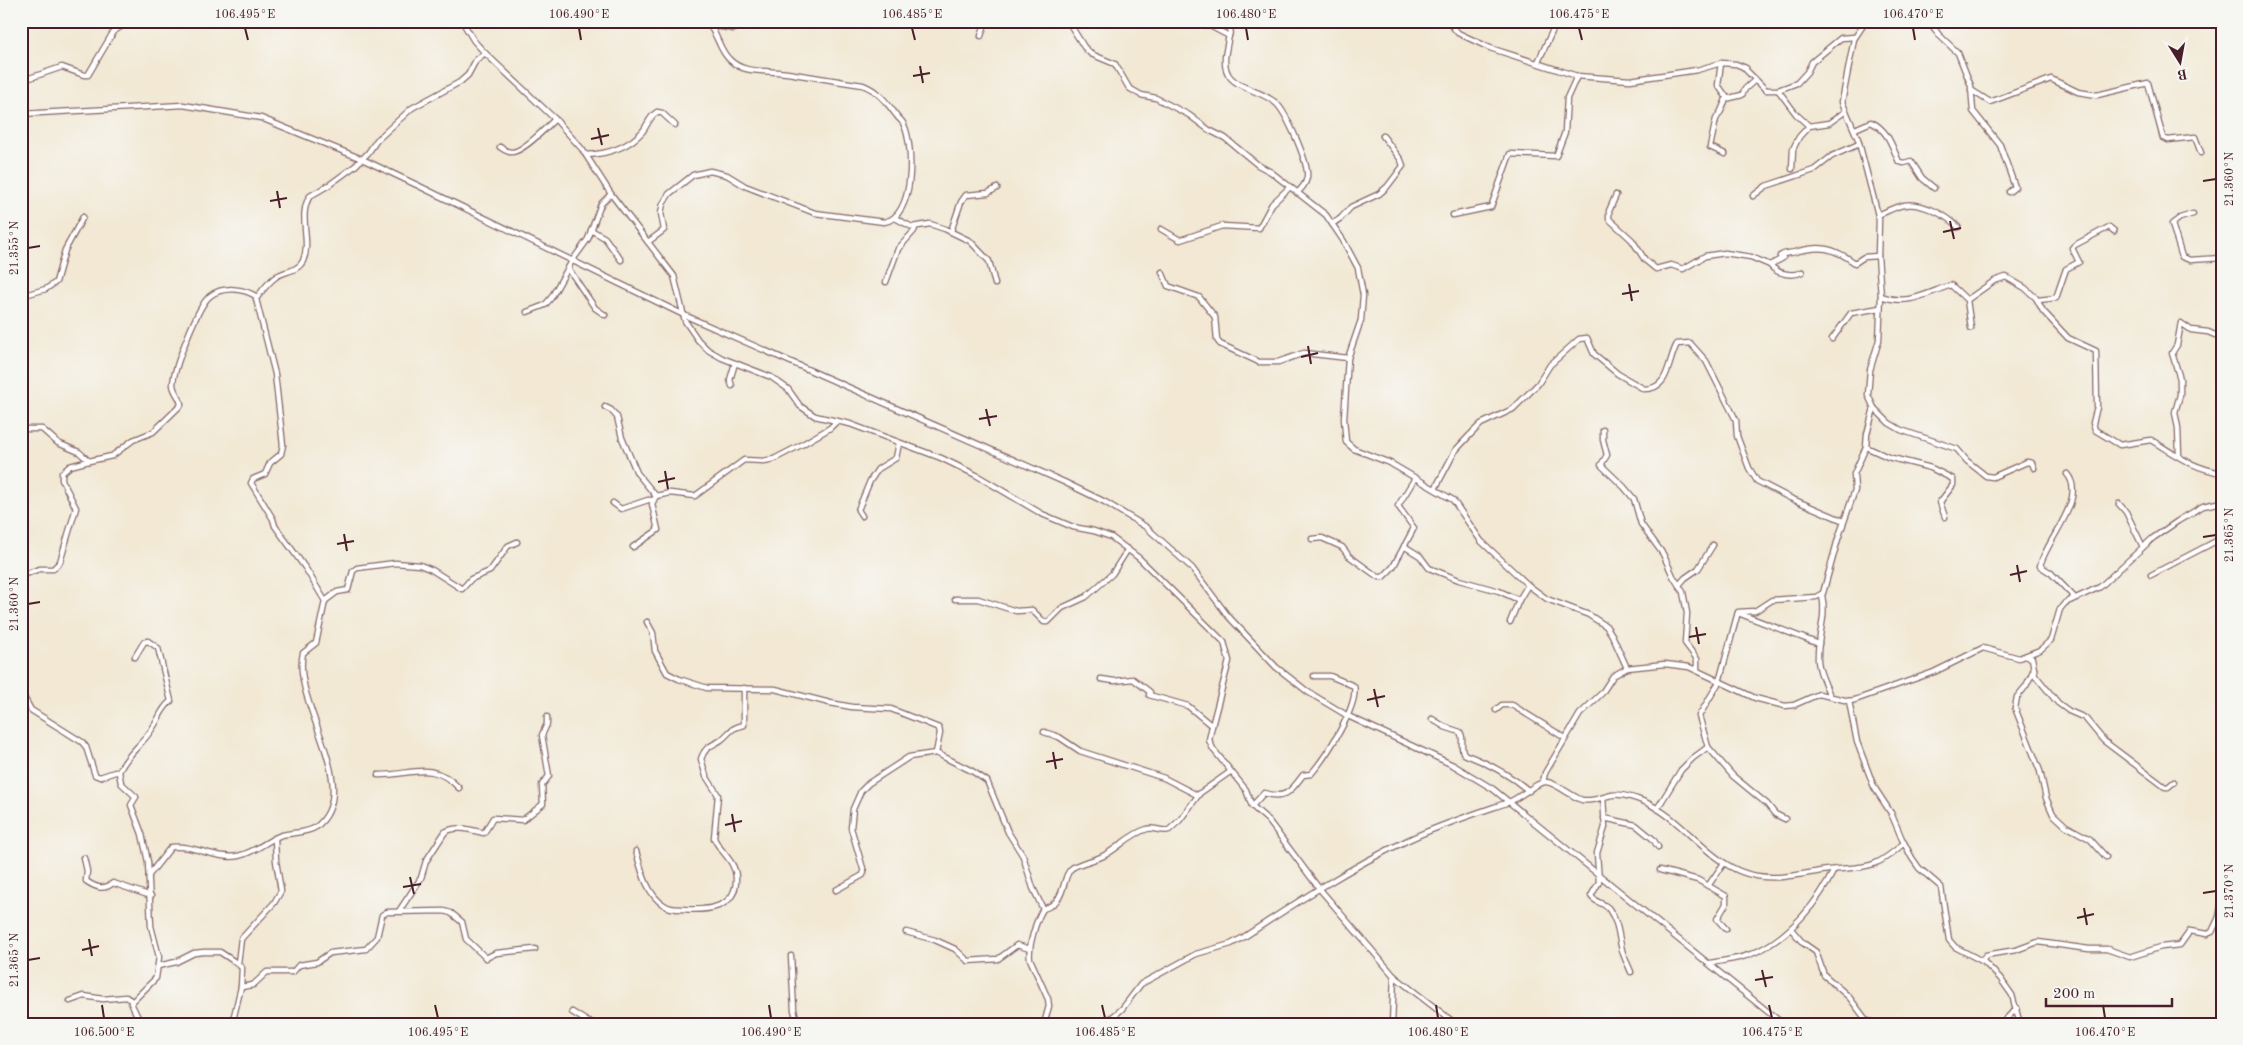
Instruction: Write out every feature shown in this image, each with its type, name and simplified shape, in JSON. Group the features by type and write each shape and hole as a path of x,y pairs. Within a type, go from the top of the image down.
{"street":[{"path":"21,81 62,67 84,75 88,74 114,31 130,21"},
{"path":"462,21 474,41 485,53 555,119 586,155 611,194 674,276 684,315 698,340 708,350 771,377 782,384 810,413 941,458 976,475 1042,514 1073,527 1102,533 1128,549 1160,579 1226,646 1228,661 1212,726 1210,745 1246,790 1252,806 1268,820 1318,887 1394,976 1456,1024"},
{"path":"707,23 734,29 752,21"},
{"path":"981,36 986,21"},
{"path":"1068,21 1084,47 1091,54 1115,64 1122,79 1129,88 1141,95 1156,98 1226,139 1326,215 1355,260 1363,294 1361,320 1348,358 1344,419 1346,442 1354,449 1390,463 1435,489 1456,504 1481,541 1528,584 1554,603 1589,615 1603,623 1612,635 1627,668"},
{"path":"1189,21 1210,26 1229,36"},
{"path":"1234,21 1224,62 1230,78 1276,104 1286,120 1307,167 1306,183 1297,193"},
{"path":"1453,21 1456,31 1490,48 1578,76 1630,80 1696,70 1721,64 1736,64 1746,68 1744,68 1766,90 1778,90 1797,83 1807,72 1812,62 1841,38 1855,37"},
{"path":"1538,62 1558,21"},
{"path":"1866,21 1855,37 1842,102 1855,129 1878,215 1878,256 1881,296 1879,340 1870,370 1867,389 1874,408 1889,424 1901,430 1957,449 1967,462 1988,477 1993,477 2027,462 2032,463 2034,468"},
{"path":"1930,21 1939,35 1958,53 1971,90 1971,107 1975,116 2000,145 2012,175 2015,187 2009,192"},
{"path":"648,242 664,230 661,213 662,204 669,194 687,179 702,172 719,172 745,186 815,213 884,222 895,218 904,198 911,171 904,123 880,95 863,85 747,69 731,62 726,57 707,23"},
{"path":"149,875 169,849 173,847 234,857 254,851 276,838 312,829 319,824 331,805 331,775 322,738 304,686 302,662 303,654 316,643 325,601 306,569 275,526 273,519 251,483 253,479 265,474 270,463 280,454 283,445 277,382 257,308 257,297 276,277 298,267 302,263 305,256 305,212 310,196 344,175 362,160 377,140 412,108 468,76 476,60 485,53"},
{"path":"1721,64 1718,85 1727,98"},
{"path":"1452,215 1491,207 1510,154 1556,156 1566,132 1567,98 1578,76"},
{"path":"1971,90 1990,102 2051,79 2078,92 2097,95 2148,83 2163,138 2168,140 2194,136 2200,153"},
{"path":"1727,98 1742,95 1745,89 1755,80"},
{"path":"1778,90 1796,114 1809,126"},
{"path":"1725,154 1710,146 1716,119 1727,98"},
{"path":"21,114 183,105 261,118 362,160 684,315 1064,482 1105,502 1146,527 1192,568 1228,616 1276,667 1308,692 1348,716 1453,765 1509,801 1783,1024"},
{"path":"586,155 614,151 624,146 640,134 657,112 676,125"},
{"path":"1792,169 1793,150 1799,137 1809,126 1828,123 1846,112"},
{"path":"500,147 510,152 517,151 541,133 555,119"},
{"path":"1855,129 1871,122 1877,125 1889,137 1900,162 1911,161 1922,178 1934,188"},
{"path":"1332,224 1341,218 1351,207 1383,191 1403,166 1401,160 1383,136"},
{"path":"1753,196 1766,186 1814,170 1832,156 1859,144"},
{"path":"1161,229 1180,240 1222,226 1259,228 1272,204 1290,187"},
{"path":"951,231 961,202 966,195 977,192 988,193 997,188"},
{"path":"527,312 545,305 551,298 572,261 588,239 601,204 611,194"},
{"path":"1616,195 1610,210 1609,220 1632,240 1640,254 1654,268 1659,269 1671,265 1683,269 1705,256 1725,253 1751,257 1770,265 1780,273 1796,275 1802,272"},
{"path":"1878,215 1904,205 1911,205 1948,218 1958,227"},
{"path":"2193,214 2180,218 2172,224 2182,256 2190,260 2222,258"},
{"path":"21,296 46,289 56,282 65,250 83,217"},
{"path":"895,218 915,228 930,224 951,231 970,241 989,261 995,284"},
{"path":"2038,300 2056,298 2066,269 2078,264 2072,248 2074,246 2109,227 2114,231"},
{"path":"886,282 898,249 914,232 915,228"},
{"path":"591,230 603,236 621,260"},
{"path":"1770,265 1783,258 1780,256 1787,252 1824,247 1855,263 1864,257 1878,256"},
{"path":"568,268 595,308 605,315"},
{"path":"1162,272 1168,286 1199,298 1215,317 1217,340 1220,344 1251,360 1268,363 1304,353 1348,358"},
{"path":"1966,300 1994,281 2004,277 2025,288 2038,300 2043,311 2068,338 2096,351 2097,407 2093,423 2094,430 2120,445 2131,445 2151,440 2179,456 2190,465 2202,470 2222,473"},
{"path":"1881,296 1895,300 1907,300 1952,285 1966,300 1971,328"},
{"path":"21,576 39,569 53,569 60,562 76,508 62,480 62,473 70,466 112,456 133,440 153,432 181,405 173,386 174,375 195,321 208,297 227,289 257,297"},
{"path":"1832,339 1851,313 1880,308"},
{"path":"2179,456 2178,428 2175,412 2180,395 2180,379 2172,353 2177,345 2182,324 2191,330 2208,332 2222,338"},
{"path":"1435,489 1460,445 1481,424 1513,409 1538,384 1550,365 1579,339 1587,338 1594,354 1618,374 1644,389 1657,387 1666,378 1677,344 1690,343 1707,364 1736,420 1737,436 1749,468 1757,481 1790,498 1844,521"},
{"path":"732,386 730,380 735,363"},
{"path":"605,407 611,410 617,417 622,438 637,473 656,496"},
{"path":"1830,696 1819,664 1819,644 1824,610 1822,595 1855,490 1854,474 1866,447 1867,434 1874,408"},
{"path":"613,503 621,509 670,493 695,496 744,460 764,461 774,459 830,428 837,421"},
{"path":"21,429 38,428 44,430 58,443 79,452 89,461"},
{"path":"1603,430 1603,440 1608,456 1600,465 1634,499 1641,524 1663,554 1683,592 1687,613 1685,644 1697,658 1697,670"},
{"path":"862,516 858,510 870,481 881,466 896,458 899,443"},
{"path":"1866,447 1888,457 1931,468 1952,479 1953,485 1940,502 1945,517"},
{"path":"2025,656 2040,650 2049,643 2060,609 2074,597 2050,573 2040,566 2049,542 2072,499 2074,492 2067,474"},
{"path":"1312,539 1322,538 1342,547 1348,556 1381,578 1394,566 1414,526 1399,509 1398,504 1416,478"},
{"path":"633,547 658,530 652,500"},
{"path":"2070,600 2100,587 2143,547 2170,526 2207,504 2222,502"},
{"path":"2119,504 2126,512 2143,547"},
{"path":"2151,574 2222,538"},
{"path":"325,601 338,592 348,590 353,571 357,568 395,563 428,568 462,590 471,579 490,571 508,546 517,542"},
{"path":"1404,546 1420,556 1429,568 1475,586 1519,600"},
{"path":"1679,586 1682,581 1698,569 1713,546"},
{"path":"955,599 978,599 1016,610 1032,610 1044,622 1048,622 1062,608 1086,597 1112,574 1128,549"},
{"path":"1510,622 1528,584"},
{"path":"1738,613 1741,611 1755,611 1772,600 1822,595"},
{"path":"1738,613 1819,644"},
{"path":"1738,613 1719,682 1699,716 1708,747 1733,776 1767,804 1778,817 1785,820"},
{"path":"647,622 652,633 655,651 669,674 707,688 785,690 817,700 852,707 891,709 938,728 940,733 936,752"},
{"path":"132,1000 156,978 159,957 151,926 149,875 142,834 131,805 136,797 121,783 119,772 124,761 152,730 164,706 171,701 158,648 148,642 144,642 135,657"},
{"path":"1543,782 1545,773 1580,714 1602,693 1613,676 1627,668 1665,664 1697,670 1755,698 1785,706 1794,705 1815,695 1830,696 1849,701 1934,672 1979,649 1986,648 2009,656 2032,658 2035,675 2058,703 2069,711 2087,719 2104,741 2165,787 2168,788 2174,782"},
{"path":"2034,670 2018,697 2015,708 2040,771 2046,798 2057,819 2090,839 2106,857"},
{"path":"1252,806 1264,794 1273,796 1290,792 1303,775 1312,774 1338,736 1348,716 1355,692 1354,686 1330,676 1314,676"},
{"path":"1101,679 1114,681 1133,679 1150,692 1149,694 1188,706 1212,726"},
{"path":"636,851 646,882 663,905 691,910 716,908 723,905 734,892 735,872 728,857 714,838 718,795 706,776 701,758 707,746 720,741 736,726 744,725 744,688"},
{"path":"21,692 31,710 82,742 86,748 95,775 100,777 119,772"},
{"path":"1849,701 1857,742 1870,778 1891,813 1904,843 1919,868 1941,887 1947,935 1951,943 1982,961 2004,983 2012,995 2020,1024"},
{"path":"1496,710 1502,705 1512,705 1565,738"},
{"path":"399,912 421,878 426,861 445,832 466,828 484,833 493,818 523,820 543,804 542,785 549,776 542,735 548,724 547,717"},
{"path":"1432,719 1445,727 1460,732 1463,737 1461,748 1464,754 1481,760 1529,791"},
{"path":"1044,732 1059,737 1080,751 1164,778 1197,796"},
{"path":"1657,809 1681,770 1708,747"},
{"path":"836,890 864,875 864,868 851,833 851,822 857,800 864,787 908,756 936,752 987,781 1006,827 1023,856 1031,883 1043,909"},
{"path":"378,775 411,770 429,770 449,779 459,788"},
{"path":"1044,1024 1049,1003 1030,959 1030,949 1037,920 1043,909 1052,906 1056,901 1066,884 1070,870 1106,855 1132,836 1148,829 1170,830 1180,820 1197,796 1230,772"},
{"path":"1104,1024 1122,1009 1141,984 1196,954 1231,944 1244,938 1318,887 1415,837 1509,801 1543,782 1549,782 1587,801 1620,795 1644,802 1657,809 1724,863 1739,871 1758,876 1798,875 1862,868 1878,863 1904,843"},
{"path":"1603,798 1604,835 1597,853 1599,882 1591,896 1594,900 1608,907 1611,912 1618,927 1621,948 1630,972"},
{"path":"1604,818 1636,825 1642,832 1653,839 1658,848"},
{"path":"238,963 241,939 274,903 281,891 276,861 276,838"},
{"path":"84,858 87,870 86,881 96,887 106,887 113,883 151,896"},
{"path":"1708,886 1724,863"},
{"path":"1660,870 1695,879 1727,898 1717,919 1726,929"},
{"path":"1710,963 1732,960 1758,952 1791,929 1819,894 1834,870"},
{"path":"1982,961 1984,956 2016,950 2038,942 2089,949 2107,949 2130,957 2154,948 2180,945 2190,931 2207,934 2212,932 2222,901"},
{"path":"242,987 253,985 267,972 293,972 302,964 317,962 330,953 366,949 377,937 383,913 444,911 451,913 463,924 467,942 486,958 496,953 535,949"},
{"path":"1791,929 1800,940 1816,952 1824,975 1849,997 1867,1021 1876,1021 1881,1024"},
{"path":"906,932 935,940 955,949 968,961 984,962 998,959 1017,945 1030,949"},
{"path":"158,966 176,962 194,953 204,952 220,952 238,963 242,968 242,987 232,1024"},
{"path":"791,956 794,1010 798,1024"},
{"path":"1392,1024 1394,976"},
{"path":"70,1001 84,996 103,999 126,997 132,1000"},
{"path":"132,1000 132,1006 140,1024"},
{"path":"2001,1024 2017,1008"},
{"path":"572,1012 588,1022 597,1024"}]}
